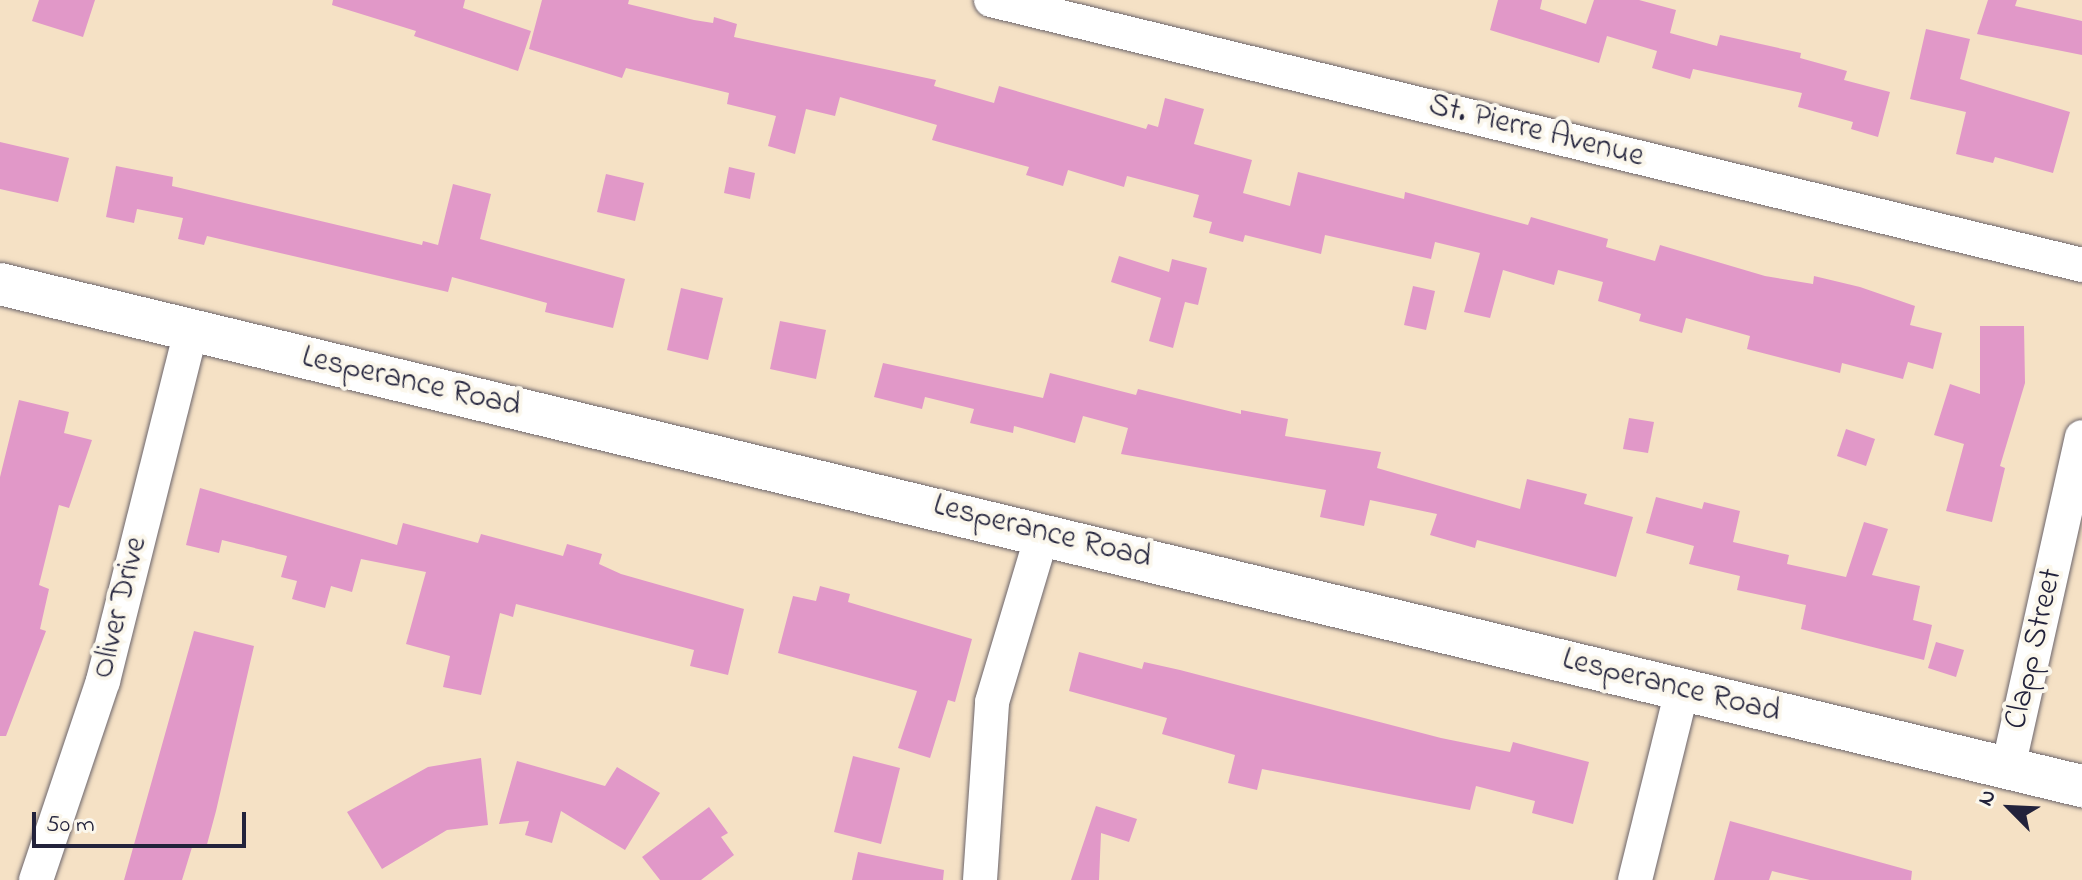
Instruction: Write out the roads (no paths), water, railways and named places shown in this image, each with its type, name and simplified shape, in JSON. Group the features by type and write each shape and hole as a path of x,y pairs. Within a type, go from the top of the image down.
{"main road":[{"name":"Lesperance Road","path":"0,284 1043,532 2082,786"}],"street":[{"name":"St. Pierre Avenue","path":"991,0 2082,265"},
{"name":"Oliver Drive","path":"36,880 103,681 191,331"},
{"name":"Clapp Street","path":"2008,768 2082,437"},
{"path":"980,880 992,702 1043,532"},
{"path":"1635,880 1682,690"}]}
